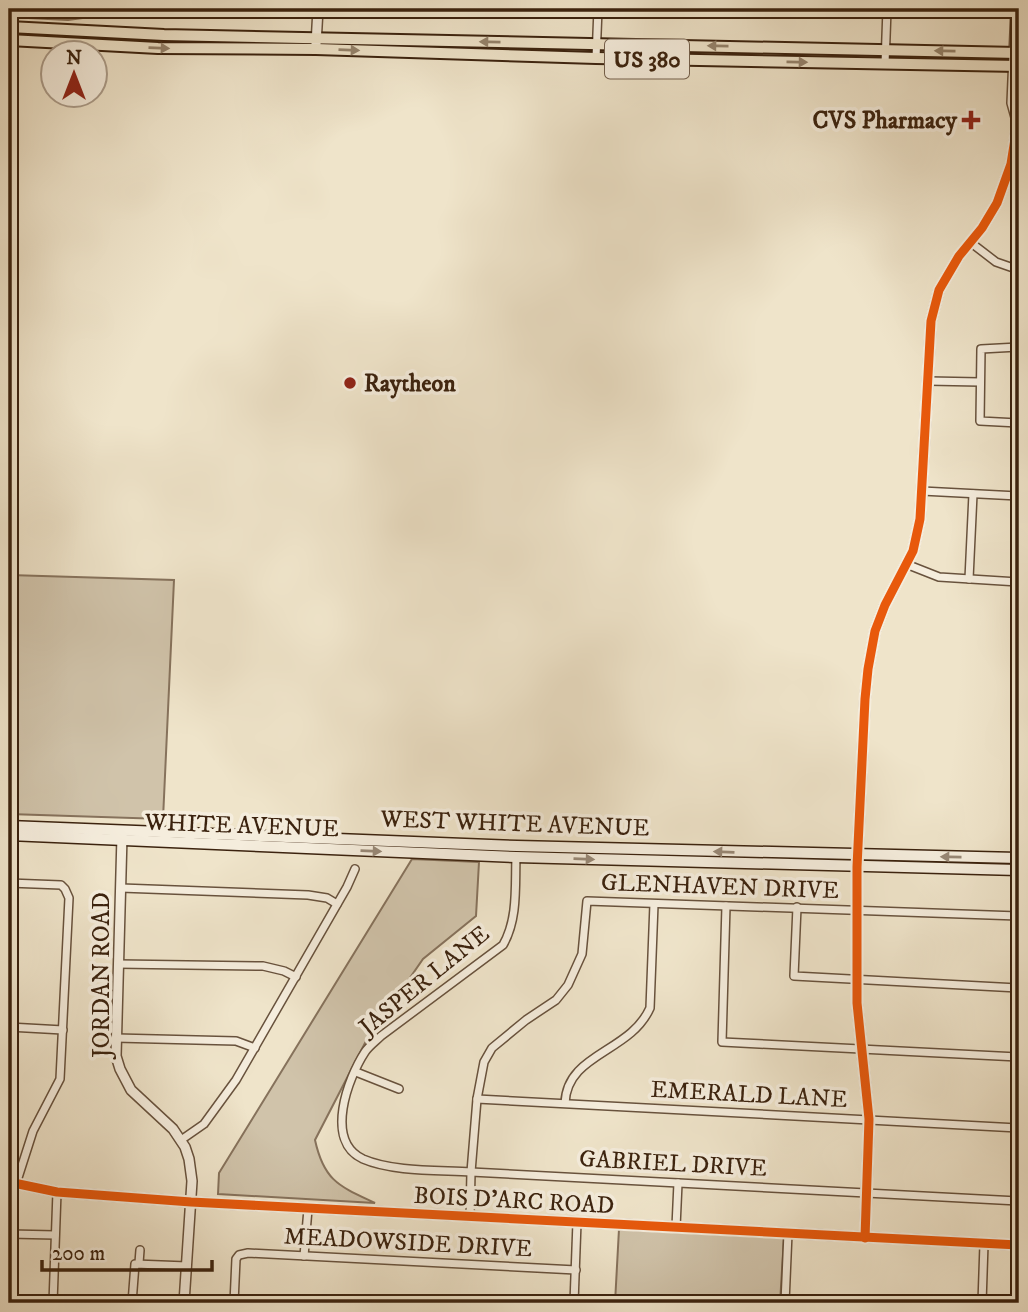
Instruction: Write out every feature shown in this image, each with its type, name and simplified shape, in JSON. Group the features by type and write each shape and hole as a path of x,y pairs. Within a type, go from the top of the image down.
{"highway":[{"name":"US 380","path":"9,27 596,58 1016,66"},
{"path":"9,39 79,41 91,32"},
{"path":"91,32 91,38"},
{"name":"US 380","path":"9,39 38,41"},
{"name":"US 380","path":"108,45 158,48 316,44 596,44 1016,53"}],"main road":[{"name":"WEST WHITE AVENUE","path":"9,826 122,836 1019,858"},
{"name":"WHITE AVENUE","path":"9,835 122,836 516,857"},
{"path":"516,857 517,846"},
{"name":"WEST WHITE AVENUE","path":"516,857 1019,870"}],"street":[{"path":"316,44 318,9"},
{"path":"596,58 598,9"},
{"path":"885,64 887,9"},
{"path":"865,1238 869,1119 857,1003 857,855 865,699 870,655 882,614 913,551 917,530 922,491 931,321 939,290 997,204 1011,164 1018,118 1012,103 1016,66 1016,9"},
{"path":"970,242 996,262 1019,270"},
{"path":"1019,346 981,349 980,382 980,421 1019,423"},
{"path":"929,381 980,382"},
{"path":"922,491 1019,496"},
{"path":"969,579 973,494"},
{"path":"906,564 939,577 1019,582"},
{"name":"JORDAN ROAD","path":"122,836 116,1056 125,1081 140,1099 173,1129 187,1153 191,1170 191,1202 184,1303"},
{"name":"JASPER LANE","path":"342,1130 344,1100 366,1051 381,1036 503,945 511,931 514,914 516,857"},
{"path":"181,1140 192,1134 213,1114 255,1048 355,869"},
{"path":"9,883 61,885 65,889 69,905 60,1079 33,1131 13,1183"},
{"path":"121,888 307,895 327,898 337,904"},
{"name":"GLENHAVEN DRIVE","path":"477,1099 484,1062 492,1048 556,1000 568,985 582,954 587,901 1019,916"},
{"path":"565,1103 566,1091 576,1071 644,1022 650,1008 654,904"},
{"path":"726,906 722,1042 1019,1058"},
{"path":"797,907 793,976 1019,988"},
{"path":"118,964 263,966 296,977"},
{"path":"9,1027 63,1030"},
{"path":"116,1038 236,1041 255,1048"},
{"path":"356,1072 399,1089"},
{"path":"470,1217 477,1099"},
{"name":"EMERALD LANE","path":"477,1099 1019,1128"},
{"name":"GABRIEL DRIVE","path":"342,1130 349,1145 360,1158 383,1165 1019,1201"},
{"name":"BOIS D'ARC ROAD","path":"13,1183 57,1192 191,1202 1019,1245"},
{"path":"676,1227 678,1183"},
{"path":"53,1303 57,1192"},
{"path":"304,1256 308,1209"},
{"path":"574,1303 577,1222"},
{"path":"785,1303 788,1233"},
{"path":"10,1234 55,1235"},
{"path":"982,1303 984,1244"},
{"path":"139,1263 140,1251"},
{"name":"MEADOWSIDE DRIVE","path":"234,1303 235,1265 239,1255 248,1253 576,1270"},
{"path":"132,1303 133,1267 139,1263 187,1266"}],"shaded area":[{"path":"9,9 76,13 76,9 85,9 82,18 68,20 9,17"},
{"path":"9,575 174,580 163,819 9,814 9,613 15,601 9,599"},
{"path":"412,859 479,862 476,916 423,959 365,1043 315,1140 328,1173 352,1192 375,1203 218,1194 219,1173"},
{"path":"619,1229 784,1237 780,1303 615,1303"}],"cycle path":[{"path":"865,1238 869,1119 857,1003 857,867 868,669 875,631 885,605 913,551 920,519 931,321 939,290 959,256 982,228 997,203 1011,164 1019,114"},
{"path":"9,1182 57,1192 191,1202 1019,1245"}],"place":[{"name":"CVS Pharmacy","path":"971,120"},
{"name":"Raytheon","path":"350,383"}]}
